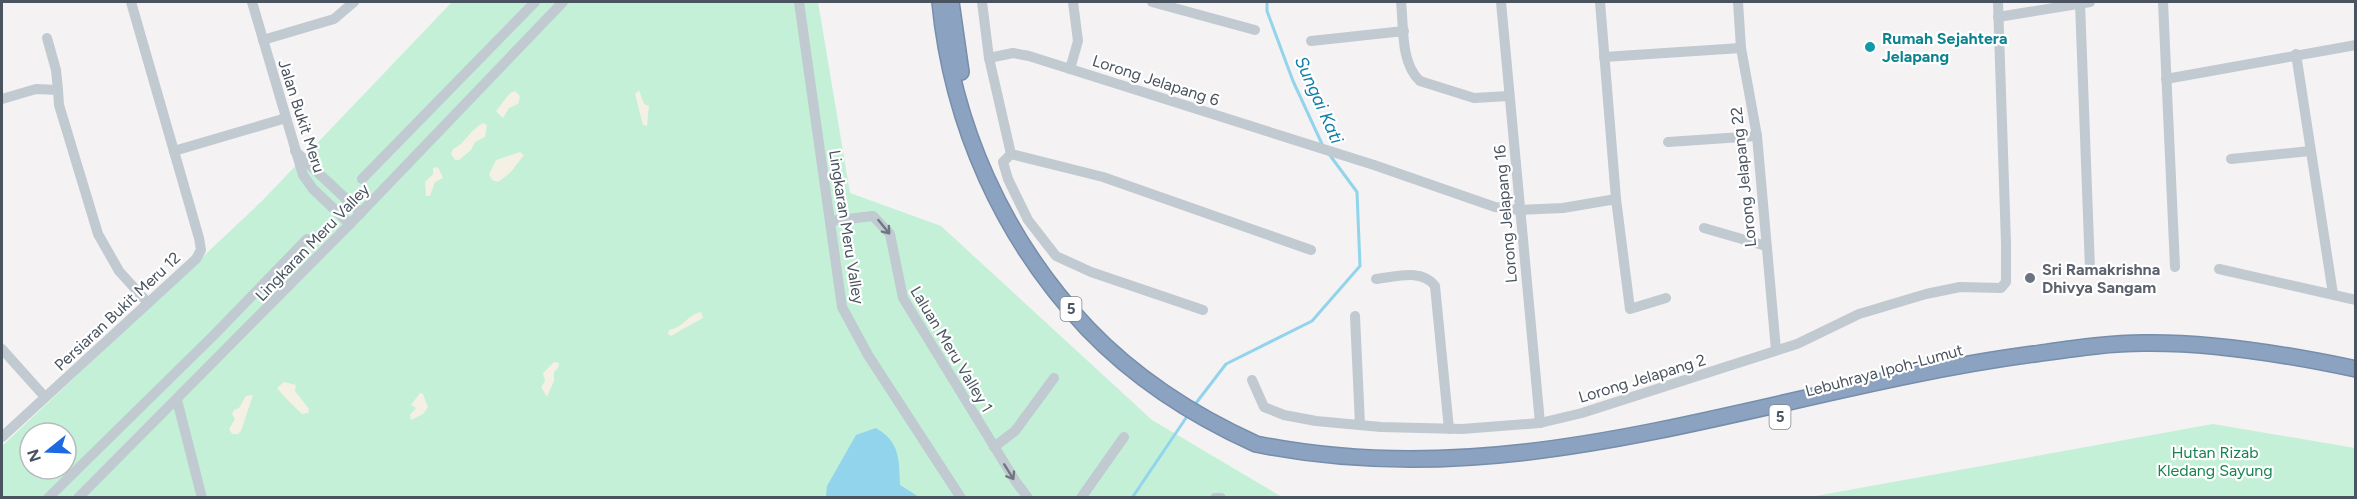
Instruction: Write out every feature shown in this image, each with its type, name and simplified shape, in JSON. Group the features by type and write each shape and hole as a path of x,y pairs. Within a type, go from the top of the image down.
{"highway":[{"name":"5","path":"940,2 948,57 961,112 982,174 1038,268 1078,319 1118,358 1168,395 1214,424 1274,452 1328,470"},
{"name":"5","path":"951,2 969,110 998,202"},
{"name":"Lebuhraya Ipoh-Lumut","path":"1750,426 1937,373 2034,354 2110,345 2191,344 2355,369"}],"street":[{"name":"Persiaran Bukit Meru 12","path":"2,437 196,259 201,250 131,2"},
{"name":"Jalan Bukit Meru","path":"252,2 295,150 307,183 350,224"},
{"path":"263,40 334,19 354,2"},
{"path":"362,179 535,2"},
{"name":"Lingkaran Meru Valley","path":"78,498 361,213 563,2"},
{"name":"Lingkaran Meru Valley","path":"799,2 845,316 961,498"},
{"path":"982,2 989,58 1011,154"},
{"path":"1070,69 1078,41 1073,2"},
{"path":"1152,2 1256,30"},
{"path":"1401,2 1410,68 1420,81 1474,98 1509,96"},
{"name":"Lorong Jelapang 16","path":"1501,2 1540,423"},
{"path":"1600,2 1616,199 1630,309 1666,298"},
{"name":"Lorong Jelapang 22","path":"1738,2 1741,48 1757,136 1776,350"},
{"path":"1998,2 1998,17 2085,2 2090,269"},
{"path":"2163,2 2175,267"},
{"name":"Lorong Jelapang 2","path":"1252,380 1261,402 1269,410 1316,421 1449,429 1540,423 1582,413 1797,344 1858,314 1935,291 1960,286 2001,288 2006,282 2006,244 1998,17"},
{"path":"1311,41 1404,31"},
{"path":"47,38 56,70 57,90 93,222 119,271 148,303"},
{"path":"2166,79 2355,45"},
{"path":"1604,57 1741,48"},
{"name":"Lorong Jelapang 6","path":"989,58 1012,53 1070,69 1338,154 1495,207 1520,210"},
{"path":"2296,54 2333,294"},
{"path":"463,76 478,91"},
{"path":"2,99 36,89 57,90"},
{"path":"174,151 286,118"},
{"path":"1668,142 1757,136"},
{"path":"295,150 361,213"},
{"path":"2231,159 2310,151"},
{"path":"1011,154 1103,177 1311,250"},
{"path":"1011,154 1003,162 1008,180 1038,236 1056,256 1091,272 1203,310"},
{"path":"1520,210 1563,208 1616,199"},
{"name":"Laluan Meru Valley 1","path":"830,221 873,216 886,228 892,241 903,298 994,447 1028,498"},
{"path":"1704,228 1766,246"},
{"path":"48,498 214,335 307,239"},
{"path":"2219,269 2355,300"},
{"path":"1376,279 1417,275 1429,279 1435,286 1449,429"},
{"path":"1355,316 1360,425"},
{"path":"214,335 228,349"},
{"path":"2,349 45,397"},
{"path":"994,447 1015,431 1054,378"},
{"path":"177,400 202,498"},
{"path":"1081,498 1124,437"},
{"path":"1215,498 1221,498"}],"green space":[{"path":"452,2 818,2 850,193 941,226 1152,420 1282,497 2,498 2,446 18,431 18,481 78,481 78,421 29,421 262,201"},
{"name":"Hutan Rizab Kledang Sayung","path":"2213,424 2355,448 2355,497 1810,497"}],"sand":[{"path":"639,90 644,104 649,106 647,126 643,125 635,94"},
{"path":"515,91 520,96 518,104 509,108 503,118 496,111 510,93"},
{"path":"483,123 487,125 485,137 475,142 471,150 459,160 455,160 451,154 453,149"},
{"path":"520,152 524,155 510,173 498,182 492,180 489,174 496,160"},
{"path":"438,167 443,178 435,182 430,196 426,196 425,182 433,174 433,168"},
{"path":"701,312 703,318 671,336 668,334 669,330"},
{"path":"554,362 559,363 558,368 554,372 554,381 547,397 541,387 545,381 543,373"},
{"path":"284,382 296,385 295,391 309,409 308,413 302,414 277,388"},
{"path":"420,393 423,394 428,407 423,414 411,420 410,415 416,408 411,405"},
{"path":"253,395 241,431 238,434 232,434 229,429 235,419 232,414 234,410 239,408 246,396"}],"water":[{"path":"876,428 890,439 897,452 900,485 919,497 826,497 827,486 856,435"}],"waterway":[{"name":"Sungai Kati","path":"1267,2 1267,11 1293,81 1322,144"},
{"name":"Sungai Kati","path":"1193,407 1226,364 1312,321 1360,266 1357,192 1329,154"},
{"name":"Sungai Kati","path":"1132,498 1188,415"}],"place":[{"name":"Rumah Sejahtera Jelapang","path":"1870,47"},
{"name":"Sri Ramakrishna Dhivya Sangam","path":"2030,278"}]}
